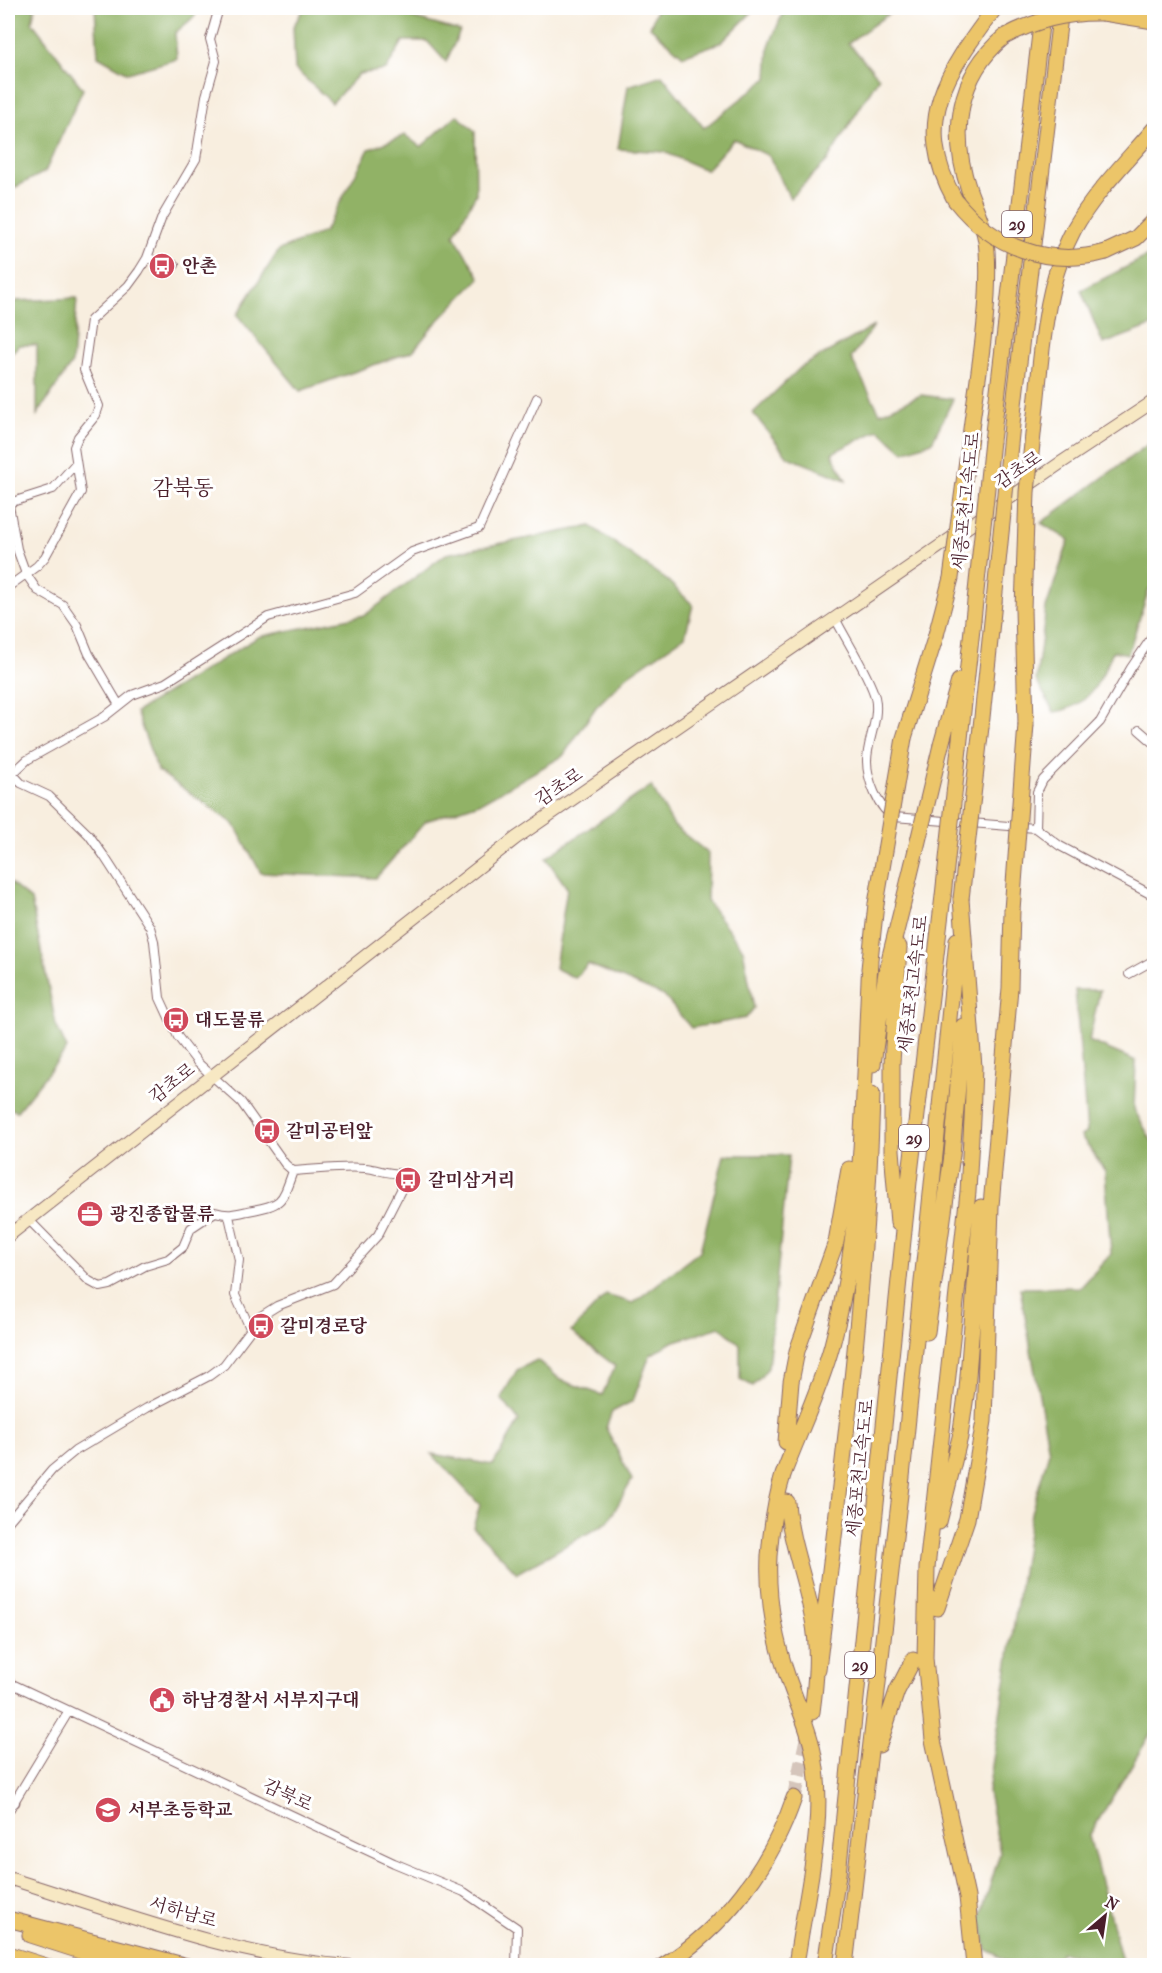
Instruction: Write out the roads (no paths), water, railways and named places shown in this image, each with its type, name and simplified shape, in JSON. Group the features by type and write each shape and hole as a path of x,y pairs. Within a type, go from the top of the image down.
{"highway":[{"path":"995,8 952,70 942,88 936,110 934,132 939,163 955,200 989,232 1018,249 1068,258 1106,252 1136,238 1155,220"},
{"name":"세종포천고속도로","path":"825,1965 851,1746 901,1257 1043,8"},
{"name":"세종포천고속도로","path":"845,1965 902,1477 1014,405 1061,8"},
{"path":"786,1442 790,1382 797,1351 836,1242 843,1212 876,904 904,738 951,578 969,445 986,296 987,249 961,162 958,119 962,100 975,70 1004,37 1045,19 1075,13 1103,13 1155,21"},
{"path":"927,1568 950,1484 967,1389 975,1270 999,1062 1026,724 1023,609 1026,492 1045,328 1063,253 1086,211 1155,129"},
{"path":"812,1713 850,1395 870,1179 873,1062 886,972 941,746 971,640"},
{"path":"961,899 974,1067 969,1171 927,1568 925,1658 933,1740 967,1897 974,1965"},
{"path":"901,1257 892,1129 892,1064 902,908"},
{"path":"937,1608 967,1519 984,1421 991,1206 1010,988 1012,910"},
{"path":"796,1965 816,1834 816,1773 808,1730 787,1675 775,1628 771,1607 769,1556 782,1478 832,1345 850,1256 856,1197 870,961"},
{"path":"902,1477 925,1346 952,1155 967,976"},
{"path":"787,1502 794,1546 814,1621 818,1669"},
{"path":"866,1794 885,1722 897,1691 913,1660"},
{"path":"663,1965 679,1956 717,1922 749,1885 771,1851 794,1798"},
{"path":"8,1919 188,1965"},
{"path":"8,1928 127,1965"},
{"path":"8,1954 46,1965"},
{"path":"8,1963 13,1965"}],"main road":[{"name":"감초로","path":"8,1236 516,838 1155,401"},
{"name":"서하남로","path":"8,1878 244,1948 328,1964 351,1965"}],"street":[{"path":"8,587 45,557 78,501 81,484 74,447 78,437 96,415 99,406 84,370 91,320 128,286 147,258 162,218 196,159 206,96 216,61 210,39 219,8"},
{"path":"147,258 175,265"},
{"path":"8,1522 52,1470 75,1451 147,1408 209,1376 230,1357 261,1316 277,1306 323,1290 338,1280 378,1235 402,1183 403,1173 394,1174 367,1168 293,1171 276,1154 241,1102 198,1063 178,1037 160,998 154,941 146,918 89,835 49,796 21,783 9,774 27,760 104,717 132,695 165,683 268,617 355,593 412,552 479,528 537,398"},
{"path":"76,463 53,489 8,502 17,549 26,574 37,590 63,605 119,705"},
{"path":"835,618 875,695 877,710 867,762 879,803 884,812 894,817 1036,828 1060,846 1155,896"},
{"path":"1036,828 1037,792 1043,780 1100,722 1131,668 1155,634"},
{"path":"1139,730 1155,744"},
{"path":"1129,974 1154,963"},
{"path":"29,1220 89,1281 100,1287 110,1285 145,1266 168,1259 183,1247 190,1228 215,1212 229,1216 271,1208 284,1195 293,1171"},
{"path":"229,1216 239,1260 235,1295 250,1328"},
{"name":"감북로","path":"8,1682 384,1858 464,1892 517,1928 516,1965"},
{"path":"8,1812 11,1800 69,1712"}],"tunnel":[{"path":"794,1798 809,1730"}],"place":[{"name":"안촌","path":"162,266"},
{"name":"대도물류","path":"176,1020"},
{"name":"갈미공터앞","path":"267,1131"},
{"name":"갈미삼거리","path":"408,1180"},
{"name":"광진종합물류","path":"90,1214"},
{"name":"갈미경로당","path":"261,1326"},
{"name":"하남경찰서 서부지구대","path":"162,1700"},
{"name":"서부초등학교","path":"108,1810"}],"district":[{"name":"감북동","path":"183,488"}]}
